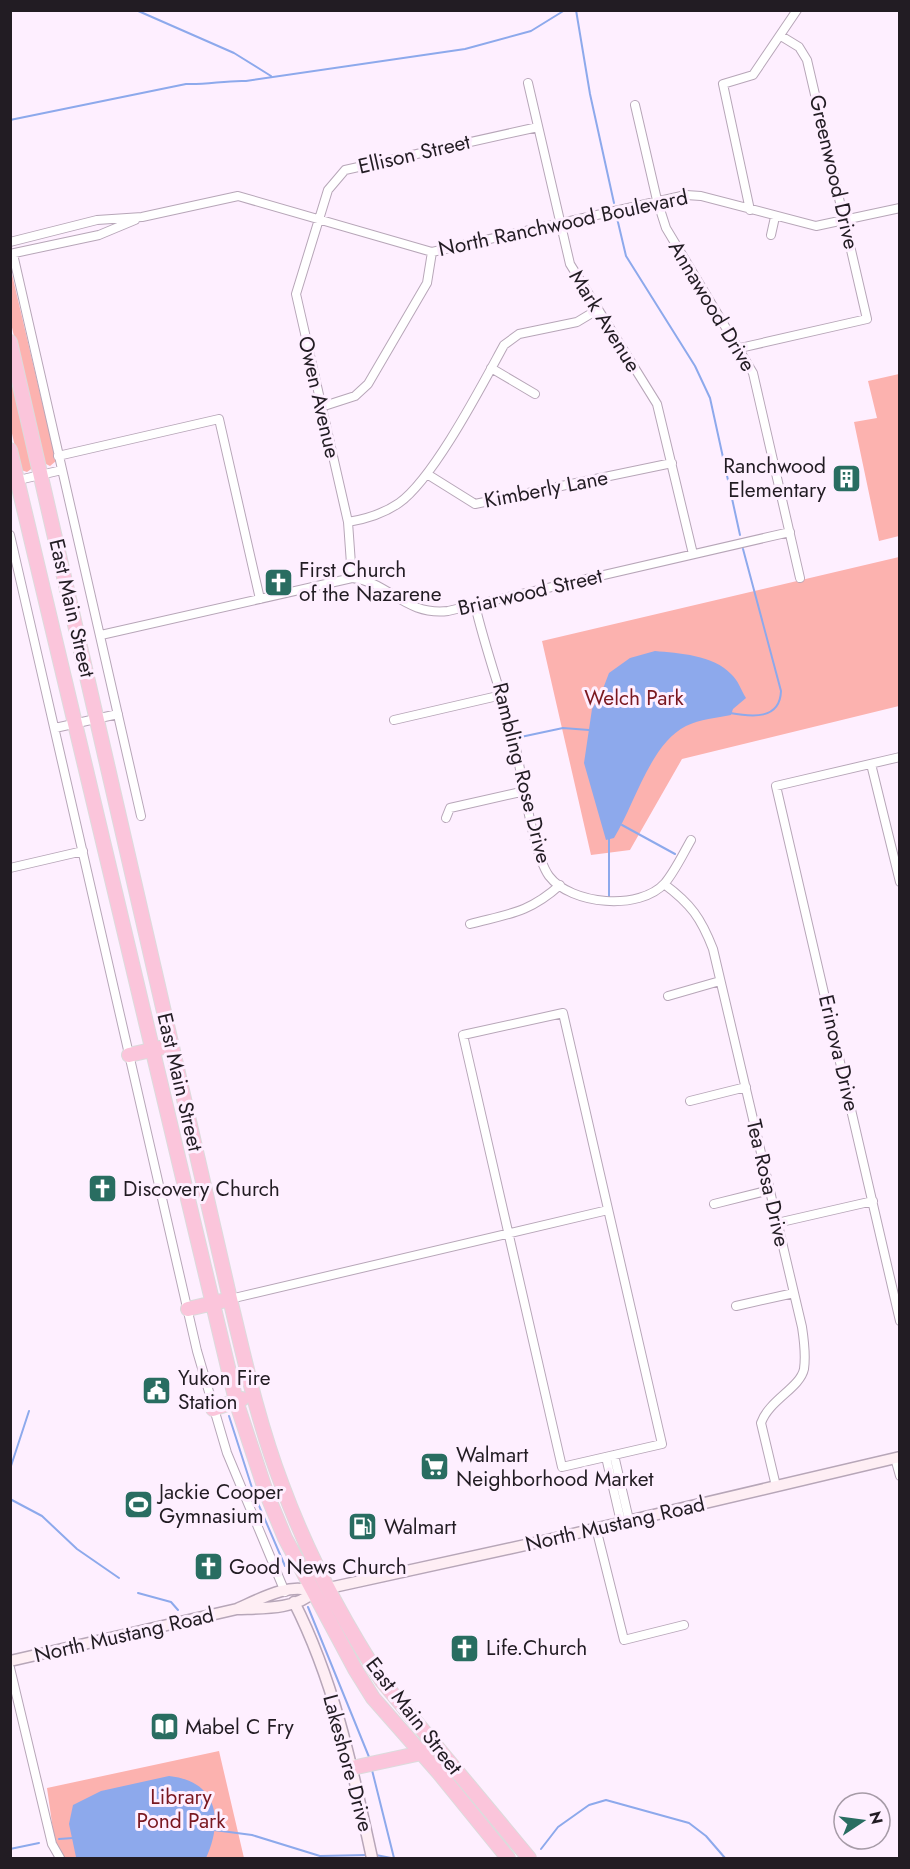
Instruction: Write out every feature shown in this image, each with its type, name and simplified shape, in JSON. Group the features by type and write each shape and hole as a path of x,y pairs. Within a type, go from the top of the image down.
{"highway":[{"name":"East Main Street","path":"10,342 253,1396 282,1486 299,1529 329,1588 382,1681 529,1858"},
{"name":"East Main Street","path":"10,450 14,481 236,1401 270,1502 313,1592 373,1698 439,1773 508,1858"},
{"path":"129,1055 171,1046"},
{"path":"188,1309 230,1299"},
{"path":"213,1409 253,1396"},
{"path":"313,1592 329,1588"},
{"path":"390,1759 399,1747 393,1720"},
{"path":"352,1768 420,1752 431,1753 452,1765"},
{"path":"390,1759 409,1758 439,1773"}],"street":[{"path":"750,210 723,84 753,75 797,10"},
{"name":"Greenwood Drive","path":"740,348 867,319 807,60 799,47 781,36"},
{"name":"Mark Avenue","path":"528,83 570,264 657,404 693,555"},
{"name":"Annawood Drive","path":"635,105 657,200 666,228 740,348 755,379 800,578"},
{"name":"Ellison Street","path":"320,219 328,190 345,170 538,127"},
{"name":"North Ranchwood Boulevard","path":"10,242 92,221 142,217 238,196 432,252 560,225 657,200 694,195 816,226 900,208"},
{"name":"North Ranchwood Boulevard","path":"11,254 95,236 142,217"},
{"path":"771,235 775,217"},
{"name":"Owen Avenue","path":"320,219 296,294 348,522 352,578"},
{"path":"92,221 95,236"},
{"path":"51,232 55,245"},
{"path":"321,407 355,396 368,384 427,283 432,252"},
{"name":"East Main Street","path":"11,254 141,816"},
{"path":"348,522 373,518 400,502 427,474 504,345 519,333 577,321 597,310"},
{"path":"491,368 535,394"},
{"path":"58,456 219,419 260,599"},
{"name":"Kimberly Lane","path":"427,474 475,504 672,463"},
{"path":"14,481 62,470"},
{"name":"Briarwood Street","path":"352,578 372,585 424,612 448,611 790,532"},
{"name":"East Main Street","path":"10,535 213,1409 227,1453 285,1592"},
{"path":"100,635 352,578"},
{"name":"Rambling Rose Drive","path":"475,605 486,651 494,666 502,695 543,866 550,877 560,885 586,898 606,902 640,898 664,884 691,840"},
{"path":"394,720 502,695"},
{"path":"55,728 118,714"},
{"path":"900,758 871,764 900,882"},
{"name":"Erinova Drive","path":"871,764 776,786 900,1321"},
{"path":"446,818 450,808 525,791"},
{"path":"10,868 83,851"},
{"name":"Tea Rosa Drive","path":"664,884 684,899 702,920 720,981 746,1087 805,1347 804,1371 798,1381 776,1399 761,1423 776,1486"},
{"path":"470,924 526,910 541,902 560,885"},
{"path":"668,996 720,981"},
{"path":"563,1013 608,1210 662,1444 562,1467 463,1035 563,1013"},
{"path":"690,1101 746,1087"},
{"path":"714,1204 770,1190"},
{"path":"777,1223 873,1201"},
{"path":"230,1299 608,1210"},
{"path":"736,1306 794,1293"},
{"path":"610,1456 625,1521"},
{"path":"897,1458 900,1476"},
{"name":"North Mustang Road","path":"329,1588 897,1458"},
{"path":"596,1528 624,1640 684,1625"},
{"name":"North Mustang Road","path":"10,1661 237,1609 265,1597 303,1587 313,1592 306,1599 268,1608 237,1609"},
{"name":"Lakeshore Drive","path":"294,1602 316,1652 344,1730 372,1858"},
{"path":"10,1668 52,1844 60,1858"}],"green space":[{"path":"10,266 56,461 50,466 42,462 11,323"},
{"path":"10,359 34,467 27,472 21,470 19,465 11,429"},
{"path":"899,374 899,536 879,541 854,422 877,418 868,381"},
{"name":"Welch Park","path":"899,557 899,706 682,759 630,850 591,855 542,641"},
{"name":"Library Pond Park","path":"219,1751 244,1858 57,1858 47,1788"}],"water":[{"path":"655,651 695,656 715,663 733,676 746,698 733,709 731,715 691,724 673,735 653,761 614,838 606,840 584,763 592,709 609,673 630,658"},
{"name":"Library Pond Park","path":"169,1776 185,1779 198,1785 207,1794 212,1804 215,1829 206,1858 76,1857 69,1824 73,1805 101,1791"}],"waterway":[{"path":"136,10 234,53 271,76"},
{"path":"10,120 186,84 246,81 465,49 531,31 565,10"},
{"path":"576,10 590,94 614,203"},
{"path":"617,218 626,256 695,366 710,398 740,535"},
{"path":"730,713 756,715 770,712 776,707 781,691 743,549"},
{"path":"516,738 563,728 589,730"},
{"path":"622,825 675,854"},
{"path":"609,839 609,899"},
{"path":"10,1469 29,1411"},
{"path":"229,1416 254,1494 285,1566"},
{"path":"10,1499 42,1516 77,1549 119,1578"},
{"path":"138,1593 171,1602 178,1610"},
{"path":"308,1607 369,1757"},
{"path":"372,1770 394,1858"},
{"path":"541,1849 558,1827 589,1805 606,1800 689,1823 706,1836 725,1858"},
{"path":"214,1830 252,1835 320,1856 368,1855"},
{"path":"59,1839 73,1838"},
{"path":"10,1849 39,1843"},
{"path":"376,1855 391,1858"}],"place":[{"name":"Ranchwood Elementary","path":"847,478"},
{"name":"First Church of the Nazarene","path":"278,582"},
{"name":"Discovery Church","path":"102,1189"},
{"name":"Yukon Fire Station","path":"157,1390"},
{"name":"Walmart Neighborhood Market","path":"435,1467"},
{"name":"Jackie Cooper Gymnasium","path":"138,1504"},
{"name":"Walmart","path":"363,1527"},
{"name":"Good News Church","path":"208,1567"},
{"name":"Life.Church","path":"465,1648"},
{"name":"Mabel C Fry","path":"164,1727"}]}
